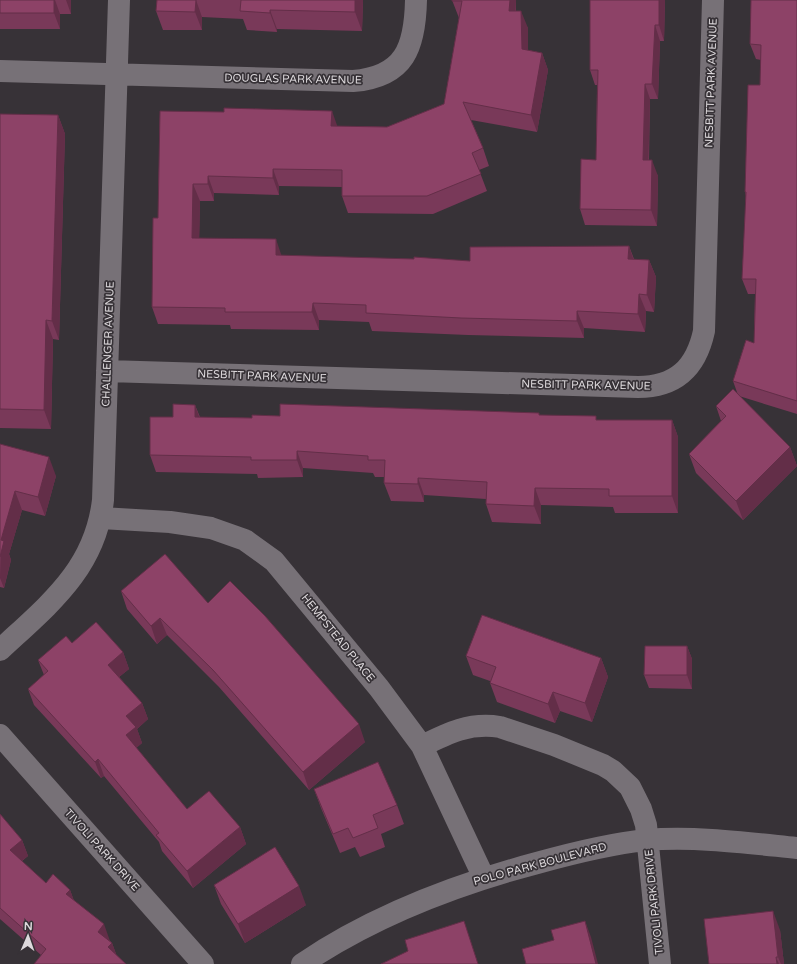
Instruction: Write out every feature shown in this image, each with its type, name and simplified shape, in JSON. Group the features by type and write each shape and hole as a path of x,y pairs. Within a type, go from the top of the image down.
{"street":[{"name":"CHALLENGER AVENUE","path":"0,650 69,583 89,552 101,518 103,500 119,0"},
{"name":"DOUGLAS PARK AVENUE","path":"0,71 353,82 367,80 391,70 401,61 408,51 415,28 416,0"},
{"name":"NESBITT PARK AVENUE","path":"106,371 638,387 662,384 684,373 697,354 704,331 713,0"},
{"name":"HEMPSTEAD PLACE","path":"101,518 170,522 211,528 245,540 260,549 274,562 379,688 422,746 484,878"},
{"name":"TIVOLI PARK DRIVE","path":"422,746 461,728 487,725 524,734 584,756 613,771 630,787 641,809 647,840 660,964"},
{"name":"TIVOLI PARK DRIVE","path":"0,735 203,964"},
{"name":"POLO PARK BOULEVARD","path":"302,964 373,922 427,898 484,878 580,851 647,840 724,841 797,848"}],"building":[{"path":"0,0 54,0 54,13 0,13"},
{"path":"157,0 196,0 195,12 156,11"},
{"path":"241,0 355,0 355,12 270,10 270,13 240,11"},
{"path":"452,0 510,0 509,11 521,11 522,49 542,53 531,115 463,102 483,148 472,153 481,174 427,196 342,196 342,170 273,169 273,178 208,176 208,184 193,184 192,238 276,239 276,255 414,259 414,257 470,261 470,247 629,246 628,259 649,260 647,295 639,294 638,314 577,311 577,321 461,318 366,313 366,305 313,303 312,312 225,312 225,308 152,307 153,218 158,218 160,111 224,112 224,108 332,111 331,126 387,127 444,104 462,1"},
{"path":"590,0 659,0 659,25 655,25 652,84 645,84 643,160 652,160 651,210 580,209 581,159 596,160 598,70 590,70"},
{"path":"751,0 797,0 797,401 733,381 746,340 754,343 756,279 742,279 746,192 748,85 760,85 761,45 750,44"},
{"path":"0,114 58,115 52,321 46,320 44,410 0,409"},
{"path":"733,389 790,447 736,501 689,454 726,416 716,406"},
{"path":"173,404 195,405 195,417 252,418 252,415 280,416 280,404 539,413 539,415 596,416 596,420 672,420 672,496 609,496 609,489 535,488 534,506 486,504 487,482 418,478 418,484 384,483 385,460 368,460 368,456 297,451 297,460 251,460 251,457 150,455 150,417 173,417"},
{"path":"0,444 49,457 38,497 15,491 1,540 4,541 0,557"},
{"path":"165,554 208,603 230,581 265,616 359,724 303,772 213,670 160,618 151,626 121,591"},
{"path":"482,615 601,658 585,703 553,692 548,704 490,683 496,667 466,656"},
{"path":"96,622 123,652 108,665 142,703 126,716 136,727 126,735 187,809 209,791 240,827 187,871 156,835 159,833 98,759 95,762 28,689 48,671 38,660 66,636 72,643"},
{"path":"645,646 687,646 687,675 644,675"},
{"path":"378,762 397,805 373,815 378,828 353,838 348,828 333,834 314,789"},
{"path":"0,814 22,840 10,850 46,883 53,874 70,890 66,894 104,924 98,932 112,943 108,947 126,964 34,964 46,949 0,908"},
{"path":"275,847 299,886 238,924 214,885"},
{"path":"773,911 778,957 776,957 777,964 709,964 704,919"},
{"path":"464,921 478,964 381,964 408,951 405,940"},
{"path":"585,921 596,964 526,964 522,949 554,940 551,930"}]}
